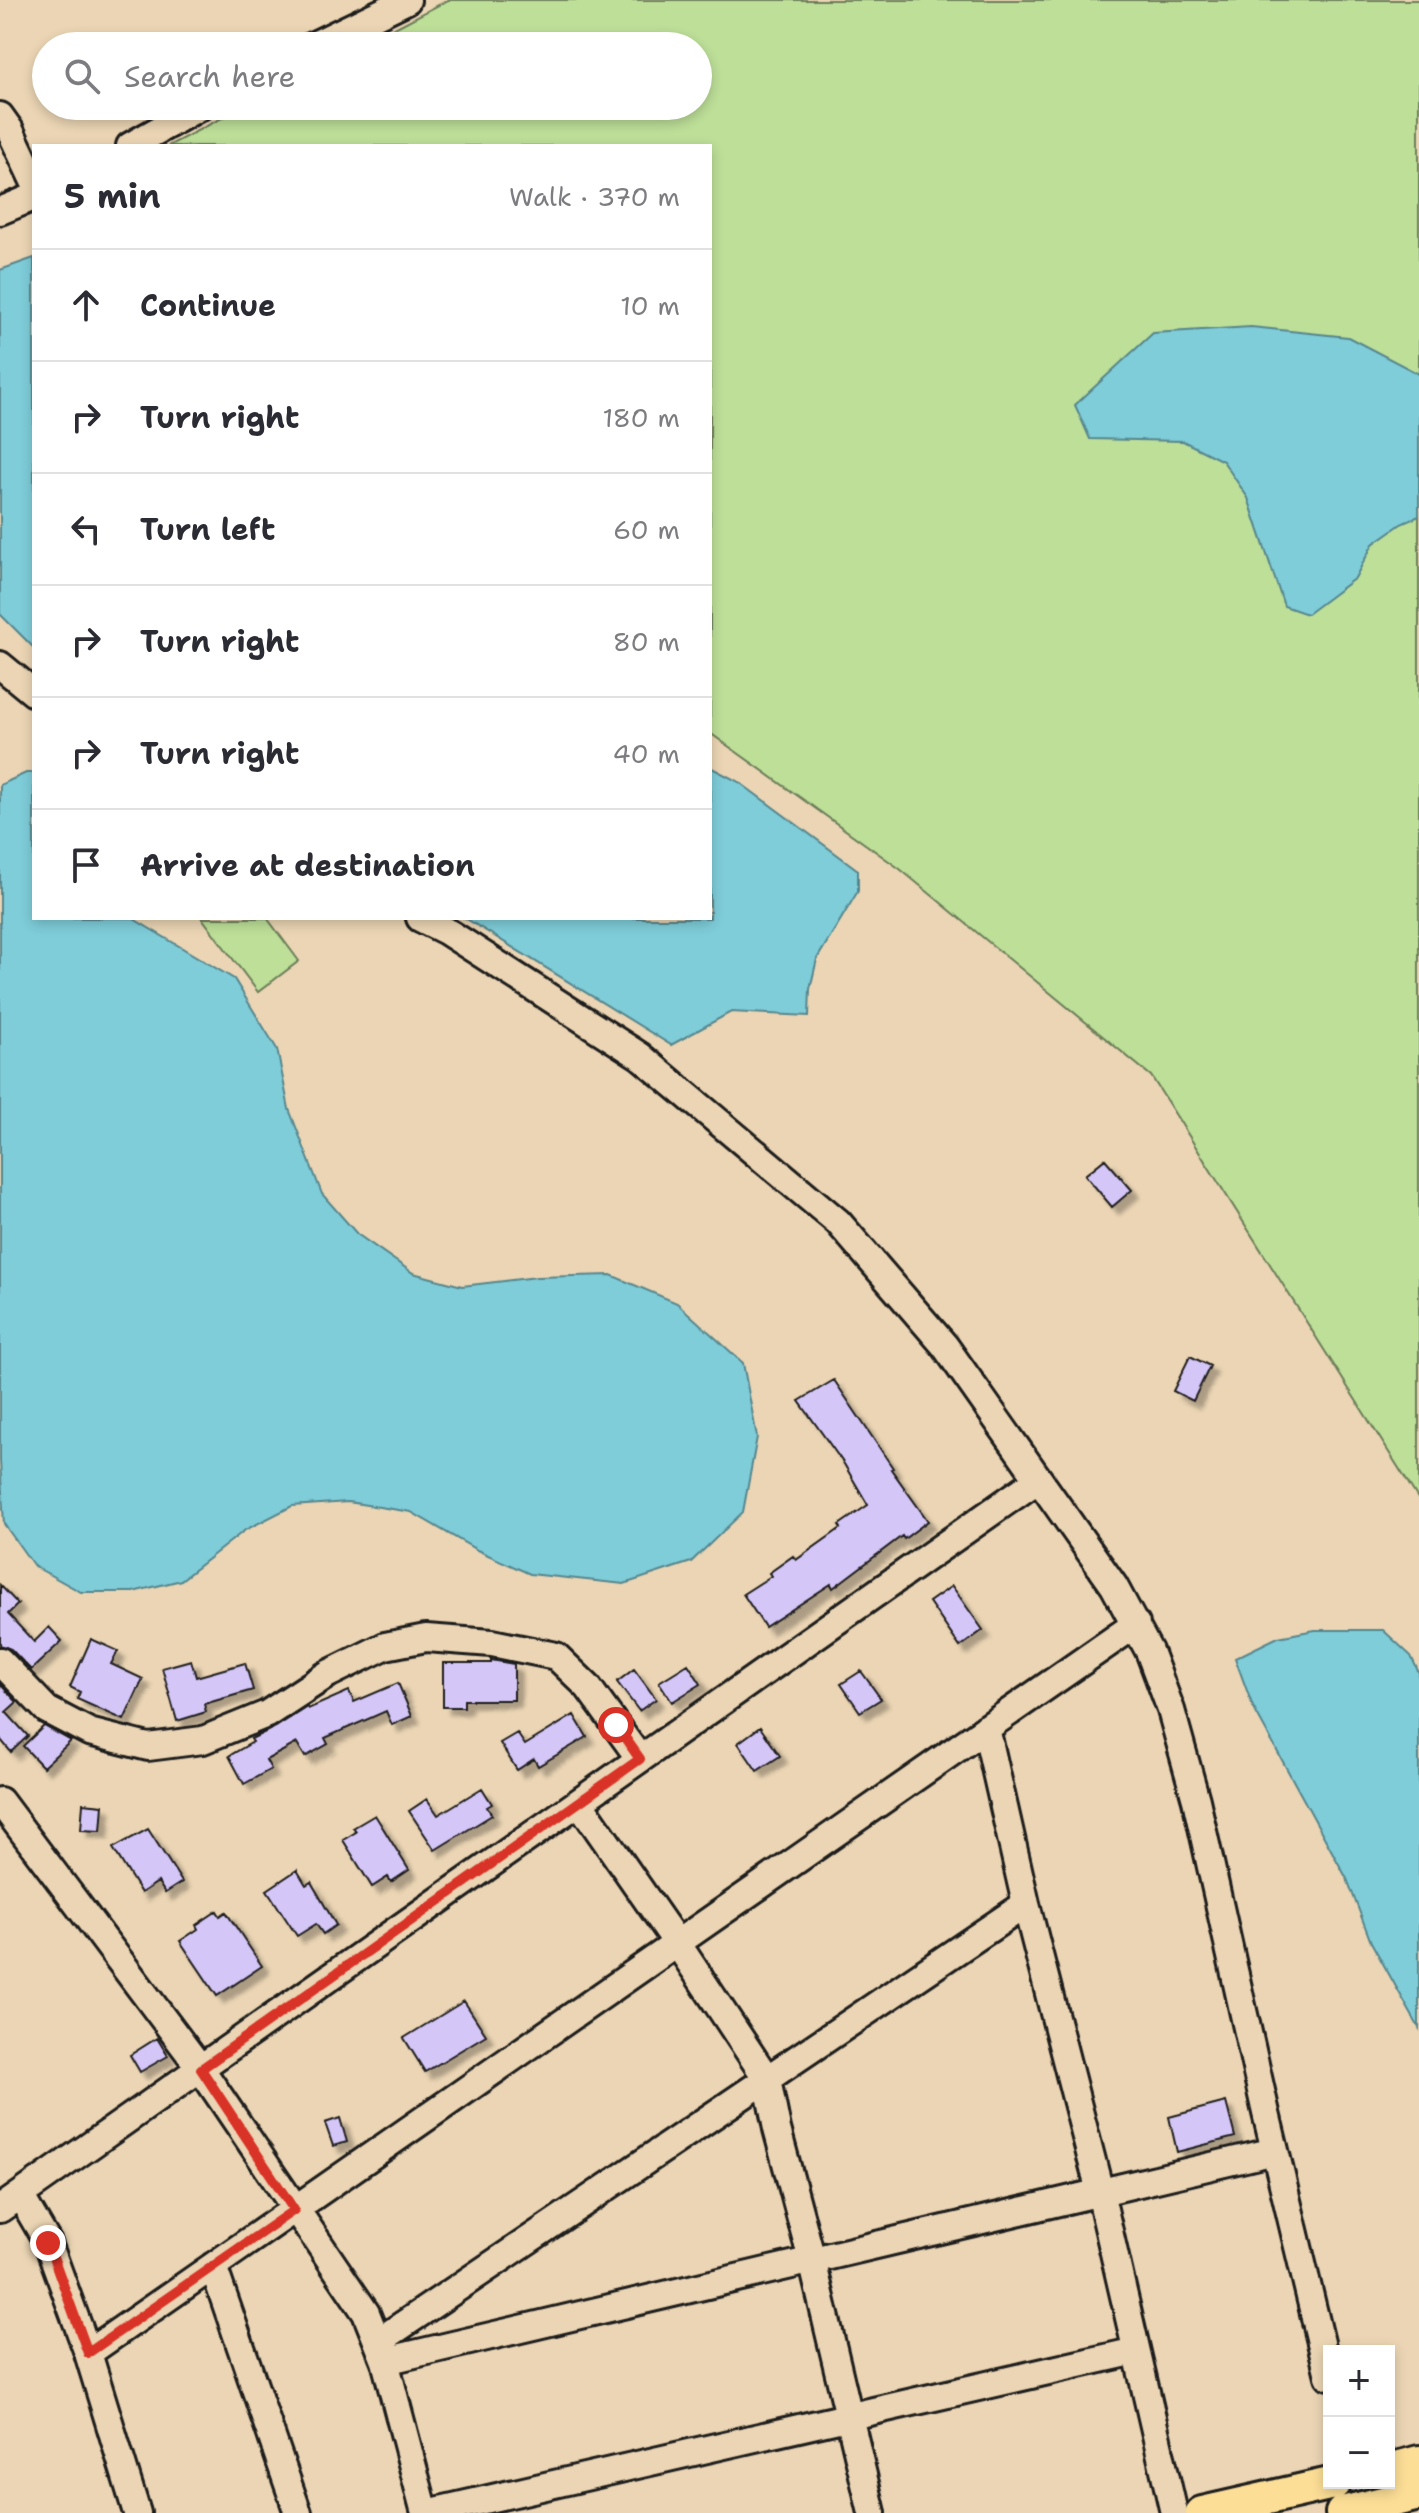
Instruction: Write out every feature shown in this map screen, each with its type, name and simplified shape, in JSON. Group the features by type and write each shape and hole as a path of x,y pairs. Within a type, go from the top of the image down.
{"main road":[{"path":"1395,2468 1419,2462"},
{"path":"1202,2513 1323,2486"},
{"path":"1355,2512 1419,2494"}],"street":[{"path":"341,32 407,0"},
{"path":"0,116 32,177"},
{"path":"134,144 176,120"},
{"path":"0,211 32,198"},
{"path":"0,665 32,691"},
{"path":"424,920 446,931 640,1056 838,1222 945,1346 1037,1480 1080,1536 1136,1624 1171,1710 1196,1800 1323,2351"},
{"path":"137,2513 88,2353 48,2243 10,2202 1037,1480"},
{"path":"88,2353 1136,1624"},
{"path":"0,1661 47,1710 89,1732 148,1747 203,1740 267,1714 328,1674 385,1646 426,1638 492,1643 556,1656 588,1687 640,1759"},
{"path":"986,1728 1026,1904 1100,2192 1174,2513"},
{"path":"0,1801 201,2069 366,2313 382,2351 426,2513 1136,2351"},
{"path":"579,1802 767,2079 872,2513"},
{"path":"382,2351 767,2079 1026,1904"},
{"path":"382,2351 812,2260 1275,2151"},
{"path":"213,2266 298,2513"}],"green space":[{"path":"448,0 1419,0 1419,1500 1151,1076 900,869 712,734 712,144 172,144 218,120 712,120 712,32 387,32"},
{"path":"204,920 268,920 299,961 258,992"}],"water":[{"path":"32,259 32,646 0,614 0,270"},
{"path":"1251,327 1348,337 1419,374 1419,516 1401,524 1373,544 1355,578 1307,614 1284,606 1248,498 1223,461 1183,441 1090,439 1075,405 1153,333"},
{"path":"712,768 739,782 858,870 858,891 817,959 810,989 809,1016 731,1012 671,1045 468,920 712,920"},
{"path":"32,773 32,920 135,920 234,979 277,1049 289,1109 322,1194 357,1234 413,1273 462,1286 537,1277 611,1275 677,1303 743,1363 757,1437 743,1512 691,1562 624,1584 530,1574 477,1550 411,1512 348,1502 292,1506 245,1530 181,1580 133,1592 81,1592 34,1566 4,1524 0,1461 0,785"},
{"path":"1315,1630 1383,1630 1411,1656 1419,1673 1419,2028 1371,1942 1347,1879 1253,1707 1235,1658 1278,1637"}],"building":[{"path":"1105,1159 1132,1190 1112,1207 1085,1175"},
{"path":"1190,1356 1210,1366 1193,1401 1173,1391"},
{"path":"834,1380 928,1521 904,1539 902,1536 833,1588 831,1584 765,1627 743,1594 771,1576 769,1573 793,1556 796,1560 841,1528 839,1525 868,1505 844,1464 799,1401"},
{"path":"0,1585 18,1604 8,1614 34,1642 49,1627 62,1641 31,1670 11,1649 0,1645"},
{"path":"952,1586 983,1630 960,1647 929,1602"},
{"path":"91,1639 118,1651 111,1664 143,1679 124,1720 77,1699 80,1692 70,1687"},
{"path":"191,1660 196,1677 245,1663 253,1690 204,1704 206,1712 177,1721 162,1668"},
{"path":"491,1660 514,1664 514,1700 464,1700 464,1707 443,1707 443,1663 491,1663"},
{"path":"688,1664 701,1684 672,1702 659,1682"},
{"path":"634,1669 656,1699 639,1711 617,1682"},
{"path":"861,1671 881,1699 860,1712 841,1684"},
{"path":"398,1683 412,1716 392,1725 386,1711 325,1738 328,1744 305,1757 297,1743 266,1760 271,1769 244,1784 229,1756 253,1742 251,1739 307,1707 349,1691 354,1702"},
{"path":"0,1684 17,1702 6,1712 28,1736 11,1752 0,1739"},
{"path":"574,1715 587,1737 538,1766 534,1759 517,1770 500,1743 517,1733 525,1745"},
{"path":"44,1726 71,1741 43,1767 23,1746"},
{"path":"760,1727 780,1756 757,1771 738,1743"},
{"path":"482,1788 492,1804 487,1807 492,1815 435,1850 409,1811 427,1799 438,1815"},
{"path":"83,1803 103,1805 101,1831 81,1830"},
{"path":"375,1815 409,1870 391,1882 388,1877 372,1887 343,1840 356,1832 353,1828"},
{"path":"148,1829 182,1882 165,1893 158,1882 141,1893 113,1848"},
{"path":"297,1870 306,1885 311,1882 336,1925 323,1934 316,1924 297,1936 267,1890"},
{"path":"217,1911 220,1916 226,1912 262,1966 217,1996 180,1941"},
{"path":"464,2001 486,2035 425,2072 404,2038"},
{"path":"157,2038 168,2056 140,2072 130,2055"},
{"path":"1226,2102 1235,2137 1177,2152 1169,2117"},
{"path":"340,2118 347,2142 333,2146 325,2123"}],"route":[{"path":"48,2243 88,2353 294,2210 201,2069 640,1759 616,1725"}]}
